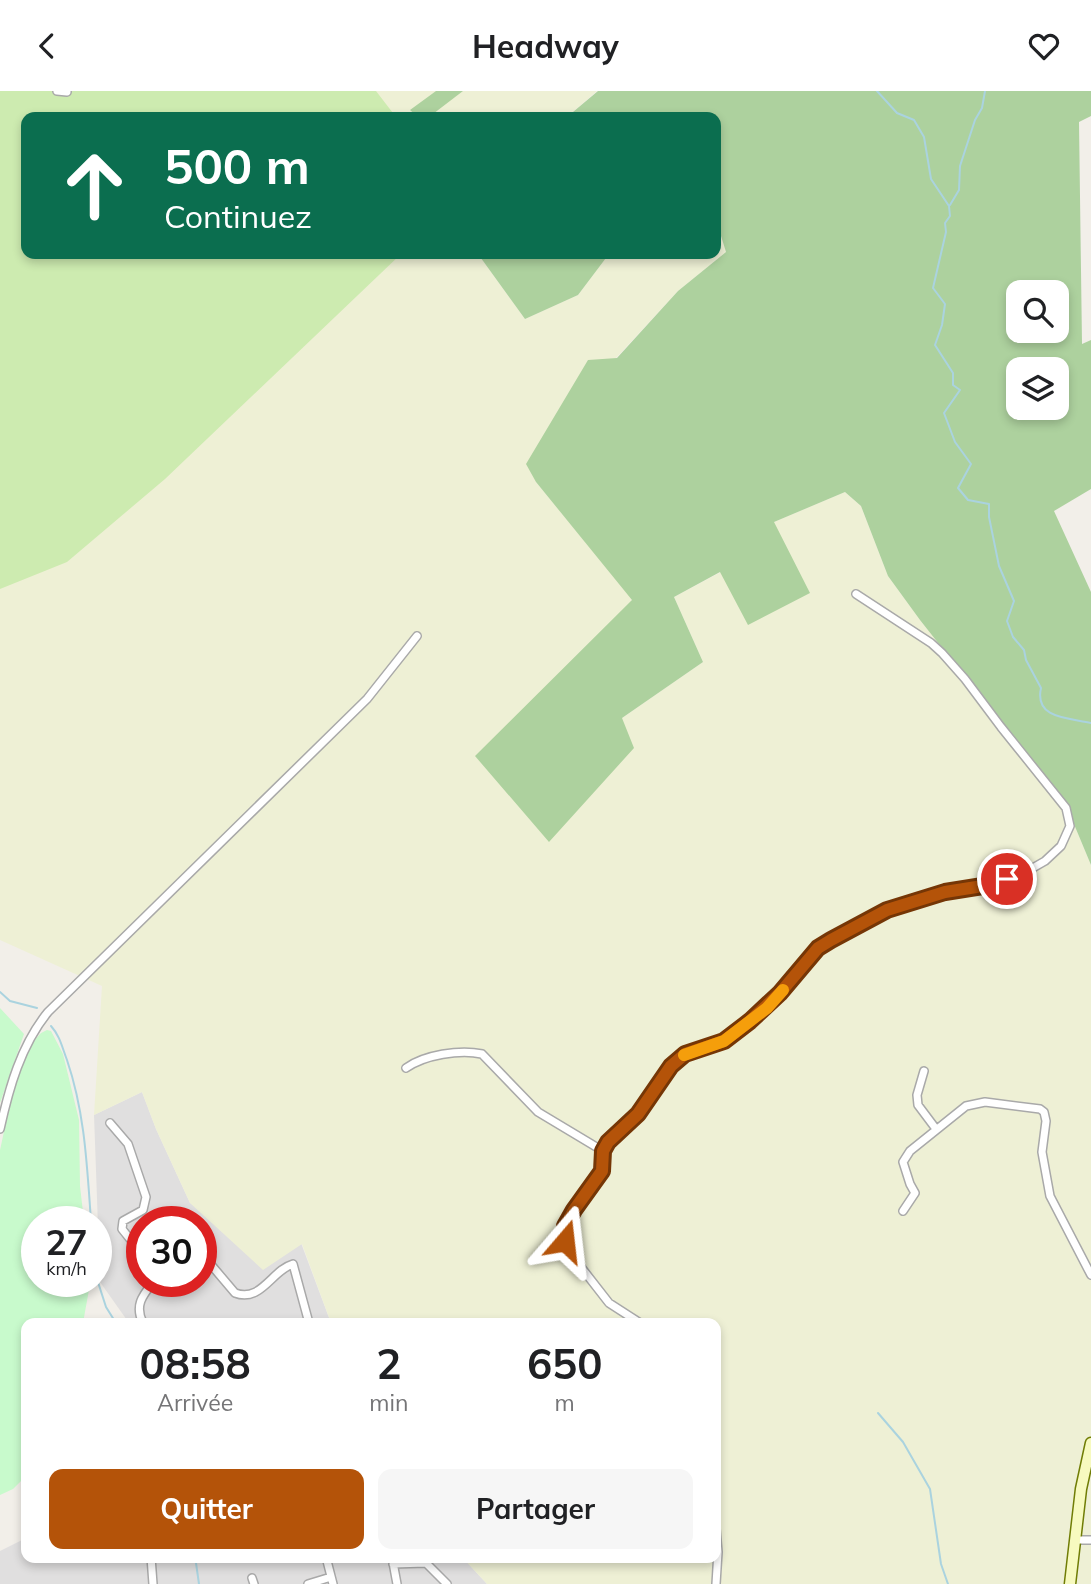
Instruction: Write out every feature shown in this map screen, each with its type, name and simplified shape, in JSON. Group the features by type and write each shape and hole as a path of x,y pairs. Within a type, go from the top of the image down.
{"main road":[{"path":"1070,1584 1081,1489 1091,1443"}],"street":[{"path":"57,91 67,92"},
{"path":"632,1318 609,1303 570,1253 565,1241 565,1226 602,1171 603,1151 608,1142 638,1114 671,1066 685,1054 724,1041 767,1008 818,948 887,910 945,892 989,885 1024,873 1045,861 1067,837 1070,819 1057,796 943,653 856,594"},
{"path":"0,1129 9,1089 29,1044 48,1012 368,699 417,636"},
{"path":"406,1068 417,1060 437,1055 470,1051 481,1054 538,1112 603,1151"},
{"path":"924,1071 917,1095 918,1105 936,1129"},
{"path":"903,1211 915,1193 903,1162 909,1151 966,1105 985,1102 1041,1109 1046,1121 1042,1152 1050,1196 1091,1275"},
{"path":"110,1123 128,1144 146,1197 144,1206"},
{"path":"126,1219 123,1221 122,1229 126,1234"},
{"path":"217,1272 234,1293 253,1294 293,1264 308,1318"},
{"path":"142,1297 139,1312 142,1318"},
{"path":"1075,1540 1091,1540"},
{"path":"151,1563 153,1584"},
{"path":"308,1584 332,1581 328,1563"},
{"path":"393,1563 397,1584"},
{"path":"426,1563 447,1584"},
{"path":"716,1584 718,1563"}],"shaded area":[{"path":"142,1092 190,1203 198,1206 126,1206 126,1297 217,1297 217,1213 301,1243 329,1318 125,1318 111,1297 112,1206 97,1206 94,1115"},
{"path":"21,1540 21,1563 468,1563 487,1584 0,1584 0,1551"}],"green space":[{"path":"0,91 597,91 573,112 21,112 21,259 482,259 525,319 578,295 605,259 717,259 678,291 616,358 536,482 632,599 622,718 703,662 674,597 721,572 749,625 774,522 845,492 861,506 888,576 1066,805 1091,865 1091,1584 487,1584 468,1563 721,1563 721,1318 329,1318 302,1244 263,1270 217,1228 217,1206 193,1206 190,1203 142,1092 94,1115 102,986 0,940"},
{"path":"0,91 376,91 392,112 21,112 21,259 396,259 165,479 67,562 0,589"},
{"path":"436,91 463,91 436,112 410,110"},
{"path":"598,91 1091,91 1091,116 1079,122 1082,344 1091,340 1091,489 1054,511 1091,592 1091,865 1066,805 888,576 861,506 845,492 774,522 810,593 748,625 720,572 674,597 703,662 622,718 634,748 549,842 475,756 632,600 536,482 526,464 588,360 617,358 678,291 717,259 721,259 726,252 721,236 721,112 573,112"},
{"path":"721,236 726,252 721,256"},
{"path":"482,259 605,259 578,295 525,319"},
{"path":"0,1008 24,1034 0,1103"},
{"path":"51,1031 63,1054 79,1120 82,1206 21,1206 21,1297 88,1297 84,1318 21,1318 21,1481 13,1489 0,1495 0,1150 13,1090 31,1044 41,1033"}],"waterway":[{"path":"877,91 897,113 914,120 924,137 931,179 949,206 950,216 945,223 946,232 933,288 945,304 935,345 953,373 953,385 960,390 944,413 955,442 971,464 958,488 968,500 989,504 999,566 1014,601 1007,621 1041,688 1043,706 1055,715 1091,723"},
{"path":"950,205 959,190 960,166 975,120 982,108 985,91"},
{"path":"0,992 10,1001 37,1008"},
{"path":"51,1026 62,1046 78,1100 90,1206"},
{"path":"103,1297 113,1318"},
{"path":"878,1413 903,1442 930,1489 941,1564 948,1584"},
{"path":"196,1563 199,1584"}],"slow traffic":[{"path":"684,1055 724,1041 767,1008 783,990"}],"route":[{"path":"565,1241 565,1226 602,1171 603,1151 608,1142 638,1114 671,1066 685,1054 724,1041 767,1008 818,948 831,940 887,910 945,892 989,885 1007,879"}]}
